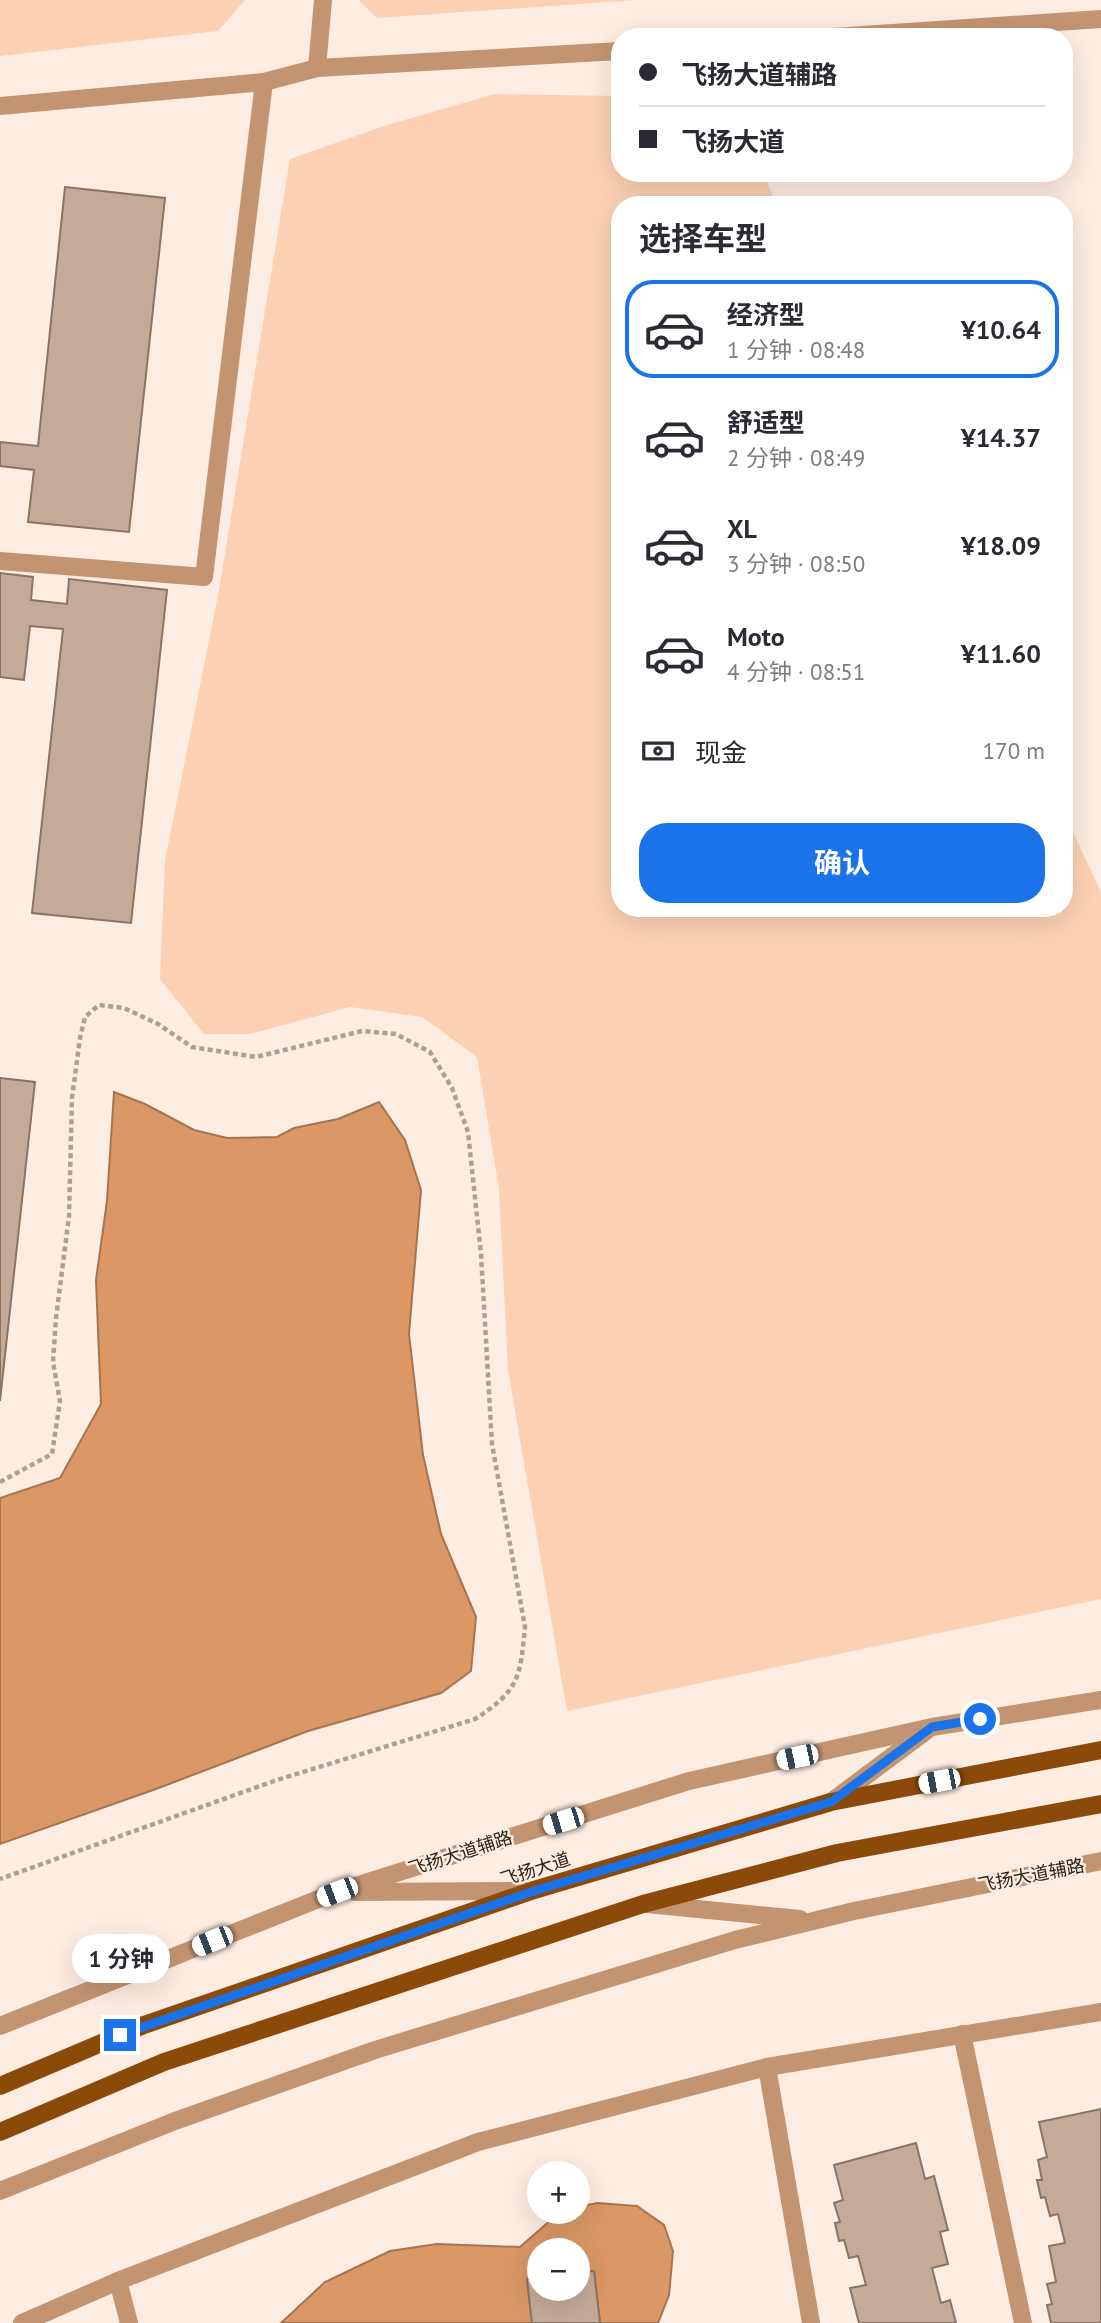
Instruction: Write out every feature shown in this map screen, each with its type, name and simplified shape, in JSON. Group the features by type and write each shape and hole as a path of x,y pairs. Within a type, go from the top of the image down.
{"main road":[{"name":"飞扬大道","path":"0,2086 145,2025 534,1891 831,1802 1101,1750"},
{"path":"0,2132 164,2062 643,1904 837,1853 1101,1804"}],"street":[{"path":"317,68 323,0"},
{"path":"968,28 1101,19"},
{"path":"0,106 264,82 317,68 611,52"},
{"path":"0,561 204,577 264,82"},
{"name":"飞扬大道辅路","path":"0,2026 337,1892 689,1781 932,1727 1101,1700"},
{"path":"831,1802 932,1727"},
{"name":"飞扬大道辅路","path":"0,2191 175,2120 375,2050 735,1940 816,1920 1092,1863 1101,1855"},
{"path":"337,1892 534,1891"},
{"path":"643,1904 816,1920"},
{"path":"22,2323 118,2281 478,2142 767,2067 1101,2012"},
{"path":"962,2034 1023,2323"},
{"path":"767,2067 811,2323"},
{"path":"118,2281 129,2323"}],"path":[{"path":"0,1482 52,1454 57,1436 60,1401 53,1362 69,1216 72,1098 85,1017 99,1005 124,1008 158,1024 192,1047 256,1057 362,1031 396,1034 430,1052 452,1088 468,1132 481,1254 492,1444 525,1627 522,1657 515,1684 500,1703 475,1719 274,1781 0,1879"}],"shaded area":[{"path":"0,0 245,0 218,31 0,56"},
{"path":"359,0 636,0 377,18"},
{"path":"495,94 611,96 611,182 767,182 773,196 611,196 611,917 1073,917 1073,832 1101,892 1101,1599 567,1711 508,1370 499,1189 477,1057 422,1017 350,1007 250,1034 204,1034 160,979 165,860 219,590 290,159 387,125"},
{"path":"114,1092 145,1104 194,1130 227,1138 277,1137 294,1128 338,1119 379,1102 405,1140 421,1190 409,1334 423,1455 441,1534 476,1617 471,1671 441,1693 308,1731 0,1844 0,1498 60,1478 101,1404 96,1280 107,1201"},
{"path":"590,2204 637,2206 664,2225 673,2251 669,2295 658,2323 600,2323 594,2271 590,2272 590,2238 530,2238 546,2224 590,2224"},
{"path":"527,2241 527,2301 530,2301 532,2323 281,2323 325,2282 390,2251 437,2244 520,2247"}],"building":[{"path":"65,187 165,198 129,532 28,522 34,470 0,466 0,442 38,446"},
{"path":"0,573 33,577 31,600 67,604 69,579 167,590 131,923 32,913 63,629 30,626 24,680 0,677"},
{"path":"0,1078 35,1082 0,1401"},
{"path":"1101,2109 1101,2323 1051,2323 1047,2305 1052,2304 1047,2284 1056,2282 1049,2246 1065,2243 1058,2214 1050,2216 1045,2197 1041,2198 1037,2180 1042,2180 1038,2160 1047,2157 1039,2122"},
{"path":"916,2143 925,2179 934,2176 948,2230 940,2232 948,2264 932,2268 941,2303 950,2300 956,2323 859,2323 850,2288 866,2285 858,2256 849,2258 844,2240 839,2241 835,2223 840,2222 834,2203 843,2200 834,2165"},
{"path":"594,2271 600,2323 532,2323 530,2301 590,2301 590,2272"}],"route":[{"path":"120,2035 534,1891 831,1802 932,1727 980,1719"}]}
